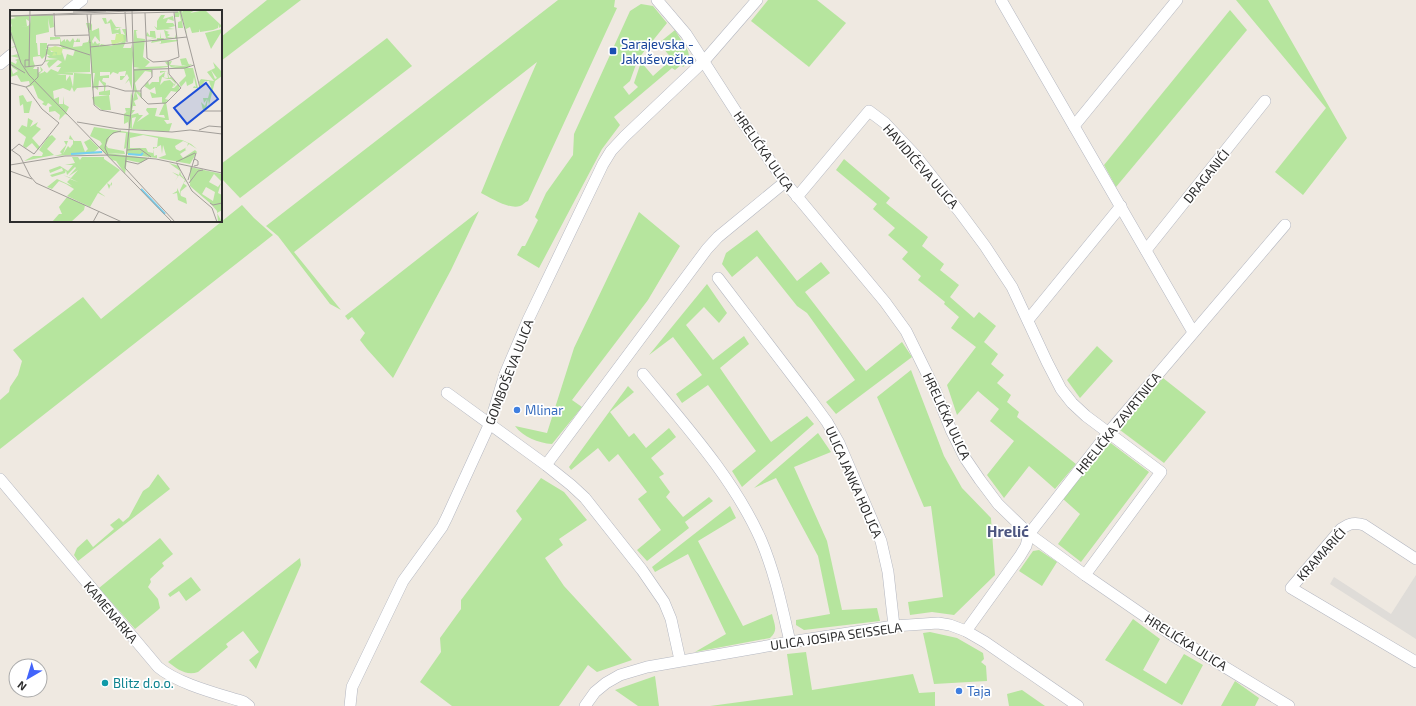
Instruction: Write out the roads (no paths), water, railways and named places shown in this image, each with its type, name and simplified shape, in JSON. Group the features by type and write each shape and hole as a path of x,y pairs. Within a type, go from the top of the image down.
{"street":[{"path":"69,10 82,0"},
{"name":"HRELIĆKA ULICA","path":"658,0 686,34 746,127 785,182 885,302 906,331 935,390 951,430 965,458 998,504 1030,534 1085,575 1172,635 1289,706"},
{"path":"704,61 757,0"},
{"path":"1001,0 1193,332"},
{"path":"1074,126 1177,0"},
{"path":"0,64 10,56"},
{"name":"GOMBOŠEVA ULICA","path":"350,706 352,687 402,581 442,527 490,423 505,374 525,326 607,158 625,136 704,61"},
{"name":"DRAGANIĆI","path":"1146,250 1265,101"},
{"name":"HAVIDIĆEVA ULICA","path":"797,197 868,111 885,123 915,155 959,211 1012,287 1047,362 1061,388 1072,403 1086,416 1161,472 1085,575"},
{"path":"546,465 707,249 718,237 785,182"},
{"path":"1028,320 1120,206"},
{"name":"HRELIĆKA ZAVRTNICA","path":"966,631 1020,556 1026,546 1030,534 1108,432 1285,225"},
{"name":"ULICA JANKA HOLJCA","path":"718,278 812,400 839,443 881,541 888,572 894,626"},
{"path":"643,374 729,483 749,515 761,540 778,588 790,642"},
{"path":"447,393 546,465 585,498 642,570 664,602 671,619 680,660"},
{"name":"KAMENARKA","path":"0,479 158,668 170,675 202,688 244,702 249,706"},
{"name":"KRAMARIĆI","path":"1416,559 1364,526 1352,523 1342,529 1291,588 1416,662"},
{"name":"ULICA JOSIPA SEISSELA","path":"585,706 595,692 606,683 620,675 647,667 680,660 894,626 938,623 950,625 966,631 985,642 1078,706"}],"place":[{"name":"Sarajevska - Jakuševečka","path":"613,51"},
{"name":"Mlinar","path":"517,410"},
{"name":"Blitz d.o.o.","path":"105,683"},
{"name":"Taja","path":"959,691"}],"district":[{"name":"Hrelić","path":"1008,532"}]}
